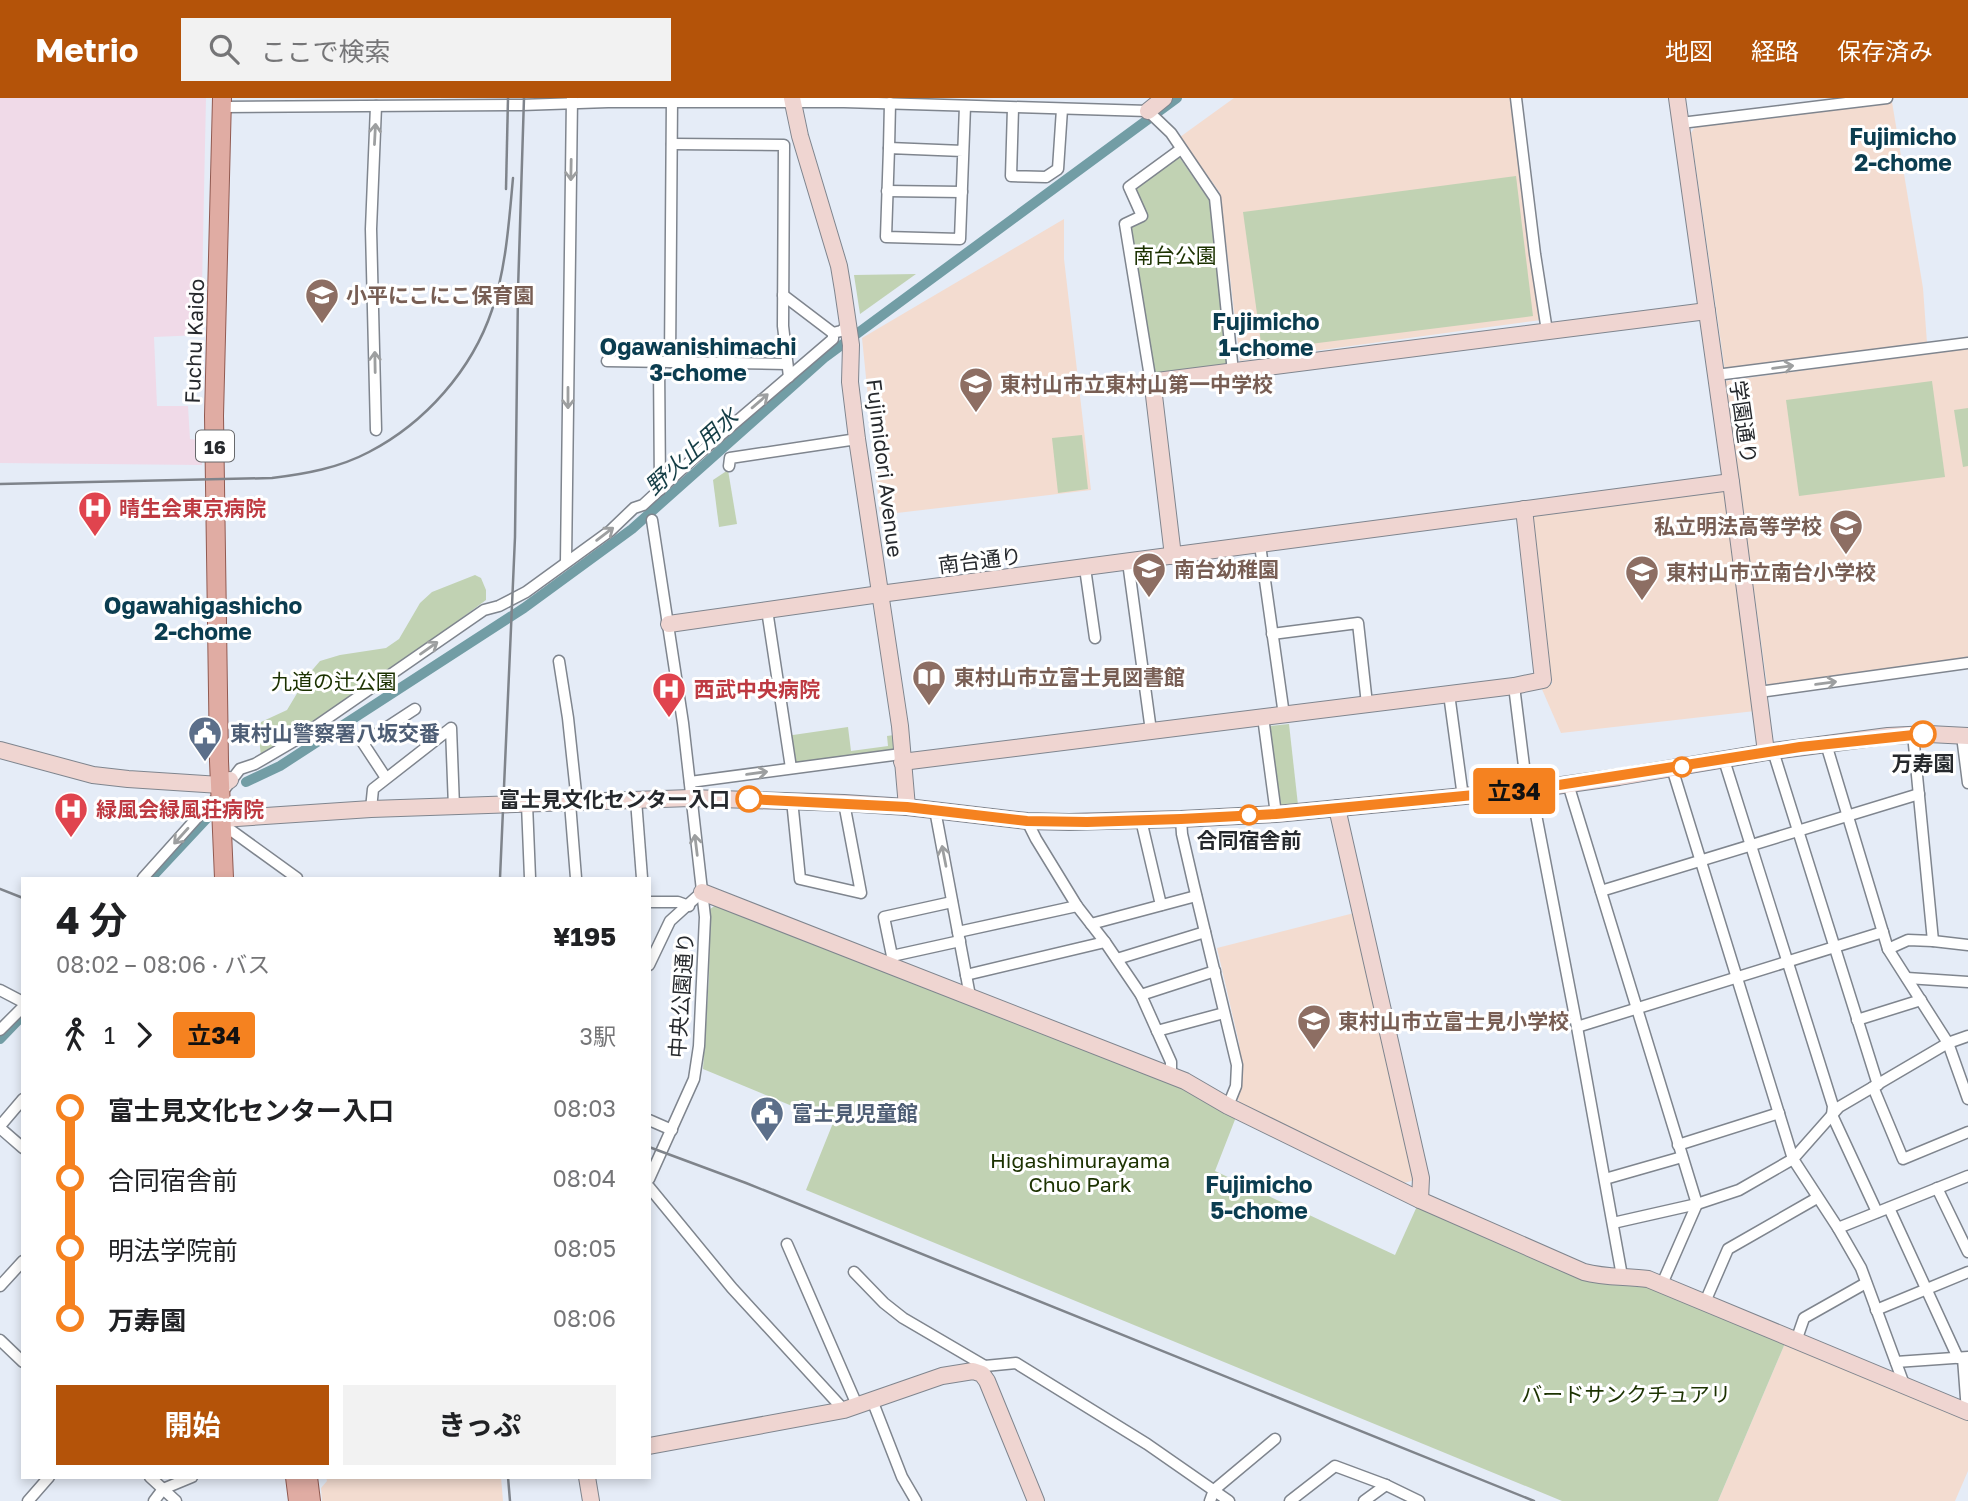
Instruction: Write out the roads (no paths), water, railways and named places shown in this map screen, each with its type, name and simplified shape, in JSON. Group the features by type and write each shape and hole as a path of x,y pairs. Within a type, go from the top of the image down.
{"main road":[{"name":"Fuchu Kaido","path":"228,103 223,787 234,877"},
{"name":"Fuchu Kaido","path":"223,877 227,823"},
{"path":"296,1479 306,1501"},
{"path":"306,1501 308,1479"}],"street":[{"path":"1152,115 1164,98"},
{"path":"1516,98 1547,331"},
{"name":"学園通り","path":"1677,98 1759,692 1770,752"},
{"path":"1681,123 1887,98"},
{"path":"228,103 497,101 521,105 572,100 792,100 965,106 986,102 1013,108 1152,115 1181,149 1215,198 1233,372"},
{"path":"566,562 572,100"},
{"path":"660,490 672,100"},
{"name":"Fujimidori Avenue","path":"792,100 807,162 839,266 850,333 850,382 900,722 907,807"},
{"path":"376,430 371,229 379,103"},
{"path":"890,103 886,237 960,239 965,106"},
{"path":"1013,108 1011,176 1046,177 1058,169 1062,109"},
{"path":"672,144 783,145 783,326 789,377"},
{"path":"888,148 963,151"},
{"path":"1181,149 1129,187 1142,216 1125,224 1150,377 1157,382 1707,311"},
{"path":"887,191 962,192"},
{"path":"783,295 833,333"},
{"path":"833,333 850,333"},
{"path":"144,877 240,769 255,764 296,740 484,610 499,606 526,592 610,531 832,339 833,333"},
{"path":"1716,375 1968,343"},
{"path":"607,361 787,364"},
{"path":"1157,382 1153,387 1173,556"},
{"path":"729,466 730,458 857,439"},
{"name":"南台通り","path":"668,624 1731,482"},
{"path":"227,823 371,809 636,800 790,768 1263,718 1543,680 1524,509"},
{"name":"中央公園通り","path":"651,1175 694,1079 699,1046 705,917 691,790 652,520"},
{"path":"1260,545 1284,715"},
{"path":"1128,562 1150,731"},
{"path":"1085,568 1095,638"},
{"path":"767,610 790,768"},
{"path":"1272,634 1358,623 1367,704"},
{"path":"559,661 568,718 576,877"},
{"path":"1759,692 1968,663"},
{"path":"1514,686 1527,790 1533,799 1622,1276"},
{"path":"1449,694 1463,797"},
{"path":"386,778 363,743 415,709"},
{"path":"1263,718 1276,814"},
{"path":"371,809 373,789 451,728 454,807"},
{"path":"691,790 907,807 1027,821 1181,819 1276,814 1527,790 1770,752 1913,734 1965,736 1968,783"},
{"path":"1913,734 1933,941"},
{"path":"1826,744 1888,949 1948,1043 1966,1091"},
{"path":"0,750 93,775 223,787"},
{"path":"1770,752 1798,831 1875,1086 1903,1159 1968,1132"},
{"path":"1724,760 1833,1106 1832,1115 1877,1212"},
{"path":"1672,768 1793,1159 1861,1268 1906,1387"},
{"path":"1568,784 1696,1204 1662,1284"},
{"path":"1601,891 1919,794"},
{"path":"636,800 642,877"},
{"path":"792,800 800,879 861,892 844,803"},
{"path":"527,804 530,877"},
{"path":"1337,808 1420,1178 1420,1199"},
{"path":"935,810 970,996"},
{"path":"1181,819 1196,896 1237,1065 1236,1086 1228,1106"},
{"path":"1142,820 1161,905"},
{"path":"1027,821 1077,906 1141,995 1171,1062 1171,1076"},
{"path":"227,823 296,877"},
{"path":"651,954 670,921 702,892 891,960 970,996 1185,1081 1228,1106 1420,1199 1584,1272 1598,1276 1648,1279 1662,1284 1968,1412 1963,1358 1926,1289 1889,1208"},
{"path":"1091,924 1196,896"},
{"path":"651,902 677,902 689,906"},
{"path":"891,960 884,917 953,902"},
{"path":"891,960 959,937 1077,906"},
{"path":"1117,959 1205,932"},
{"path":"1577,1027 1883,932"},
{"path":"1888,949 1908,940 1968,945"},
{"path":"966,975 1105,942"},
{"path":"1141,995 1215,971"},
{"path":"1907,978 1968,982"},
{"path":"0,990 21,1003"},
{"path":"1857,1020 1921,1000"},
{"path":"0,1030 21,1006"},
{"path":"1157,1031 1224,1013"},
{"path":"1613,1223 1696,1204 1738,1190 1793,1159 1839,1107 1948,1043 1968,1036"},
{"path":"21,1101 0,1127 21,1146"},
{"path":"1678,1145 1780,1112"},
{"path":"651,1121 671,1130"},
{"path":"1605,1180 1682,1157"},
{"path":"1838,1228 1968,1176"},
{"path":"1937,1188 1968,1252"},
{"path":"651,1189 732,1288 857,1405"},
{"path":"1705,1302 1728,1248 1817,1198"},
{"path":"787,1244 857,1405 916,1501"},
{"path":"0,1286 21,1263"},
{"path":"854,1272 903,1318 982,1369 1036,1501"},
{"path":"1876,1310 1968,1272"},
{"path":"1796,1340 1804,1318 1866,1283"},
{"path":"0,1340 21,1360"},
{"path":"1896,1362 1963,1358"},
{"path":"651,1446 857,1405 942,1376 1016,1363 1147,1444 1212,1496 1229,1501"},
{"path":"1212,1496 1275,1439"},
{"path":"1290,1501 1335,1466 1419,1501"},
{"path":"28,1501 47,1479"},
{"path":"152,1479 176,1501"},
{"path":"154,1501 163,1489 187,1479"},
{"path":"587,1479 591,1501"},
{"path":"1364,1501 1385,1485"}],"waterway":[{"name":"野火止用水","path":"246,782 280,766 524,608 632,529 824,358 1177,98"},
{"name":"野火止用水","path":"152,877 208,817"},
{"name":"野火止用水","path":"0,1039 21,1017"}],"railway":[{"path":"506,189 508,98"},
{"path":"500,877 515,537 524,98"},
{"path":"0,484 272,478 334,466 358,458 390,440 444,393 459,374 483,332 501,278 513,178"},
{"path":"0,889 21,897"},
{"path":"651,1148 746,1183 1534,1501"},
{"path":"508,1479 510,1501"}],"place":[{"name":"小平にこにこ保育園","path":"322,325"},
{"name":"東村山市立東村山第一中学校","path":"976,414"},
{"name":"晴生会東京病院","path":"95,538"},
{"name":"私立明法高等学校","path":"1846,556"},
{"name":"南台幼稚園","path":"1149,599"},
{"name":"東村山市立南台小学校","path":"1642,602"},
{"name":"東村山市立富士見図書館","path":"929,707"},
{"name":"西武中央病院","path":"669,719"},
{"name":"万寿園","path":"1923,734"},
{"name":"東村山警察署八坂交番","path":"205,763"},
{"name":"富士見文化センター入口","path":"749,799"},
{"name":"合同宿舎前","path":"1249,815"},
{"name":"緑風会緑風荘病院","path":"71,839"},
{"name":"東村山市立富士見小学校","path":"1314,1051"},
{"name":"富士見児童館","path":"767,1143"}],"district":[{"name":"Fujimicho 2-chome","path":"1903,149"},
{"name":"Fujimicho 1-chome","path":"1266,334"},
{"name":"Ogawanishimachi 3-chome","path":"698,359"},
{"name":"Ogawahigashicho 2-chome","path":"203,618"},
{"name":"Fujimicho 5-chome","path":"1259,1197"}],"park label":[{"name":"南台公園","path":"1175,255"},
{"name":"九道の辻公園","path":"334,681"},
{"name":"Higashimurayama Chuo Park","path":"1080,1172"},
{"name":"バードサンクチュアリ","path":"1626,1394"}]}
